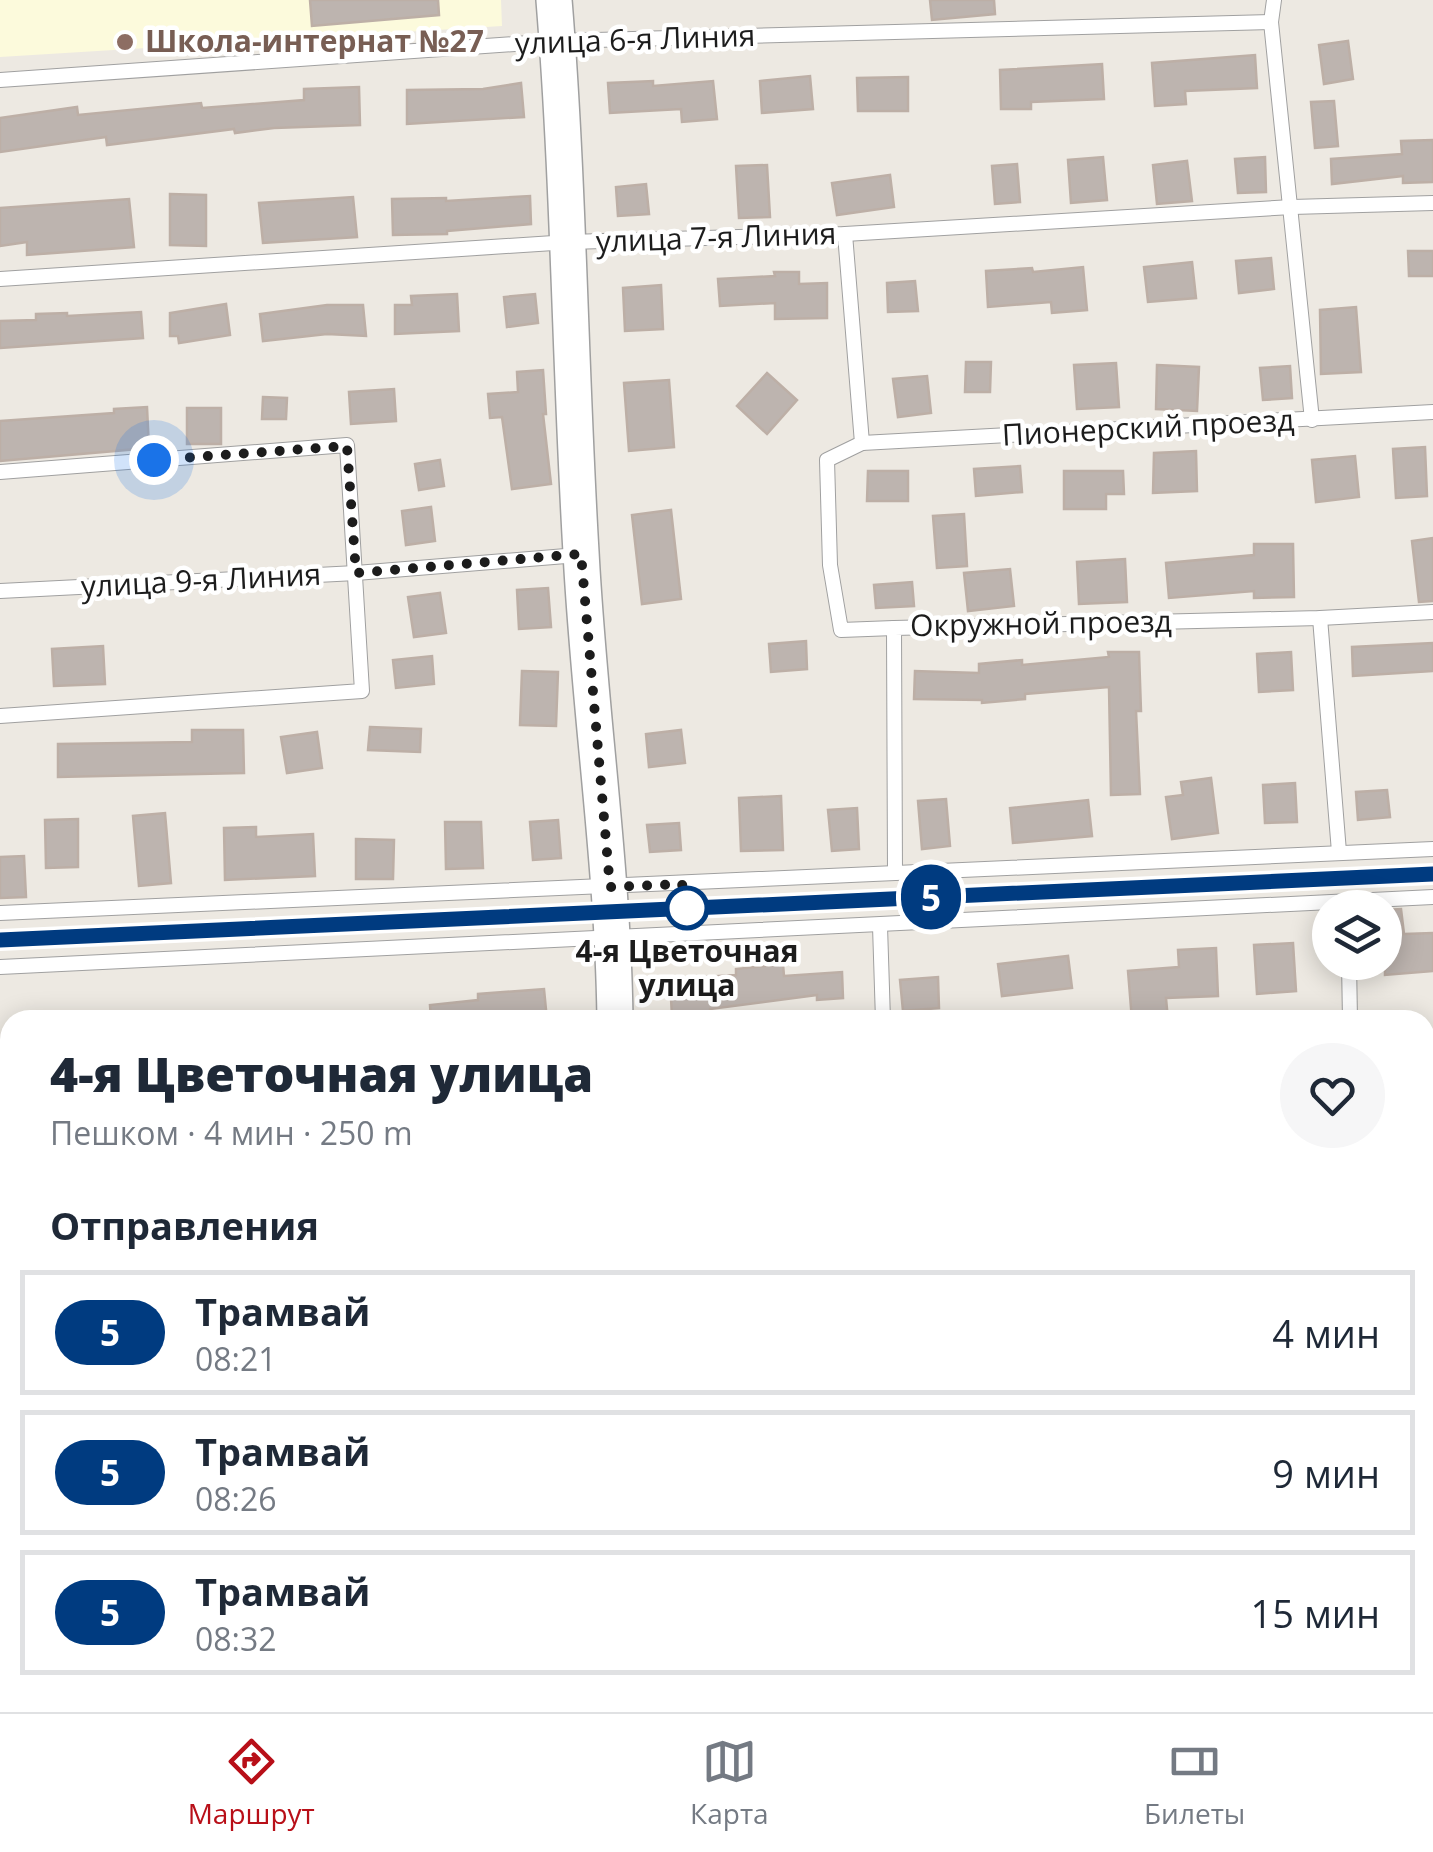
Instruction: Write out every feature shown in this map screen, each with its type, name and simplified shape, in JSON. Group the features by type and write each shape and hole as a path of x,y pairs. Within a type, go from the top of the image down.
{"street":[{"path":"554,0 569,242 581,554 614,935 615,1010"}],"lane":[{"path":"1274,0 1271,22 1312,420"},
{"name":"улица 6-я Линия","path":"0,80 558,41 1271,22"},
{"name":"улица 7-я Линия","path":"0,279 569,242 845,234 1292,207 1433,203"},
{"path":"845,234 862,442 828,460 830,566 841,630 894,628"},
{"name":"Пионерский проезд","path":"862,442 1433,412"},
{"path":"0,472 347,446 362,691 0,716"},
{"name":"улица 9-я Линия","path":"0,591 356,573 581,554"},
{"name":"Окружной проезд","path":"895,873 894,628 1433,612"},
{"path":"1320,618 1339,852"},
{"path":"0,913 1433,849"},
{"path":"1402,900 1433,897"},
{"path":"0,967 614,935 1312,906"},
{"path":"880,926 883,1010"},
{"path":"1349,980 1350,1010"}],"shaded area":[{"name":"Школа-интернат №27","path":"0,0 501,0 502,26 0,57"}],"building":[{"path":"310,0 438,0 439,15 312,26"},
{"path":"930,0 994,0 995,14 932,20"},
{"path":"1348,41 1353,79 1324,84 1319,45"},
{"path":"1255,55 1257,88 1185,91 1186,104 1155,106 1152,63"},
{"path":"1102,64 1104,99 1031,102 1031,109 1001,109 1000,70"},
{"path":"810,76 813,109 762,113 760,81"},
{"path":"908,77 908,111 858,111 857,78"},
{"path":"653,81 653,86 713,81 717,119 682,122 681,109 610,113 608,83"},
{"path":"521,83 524,117 407,124 407,90 483,89"},
{"path":"359,87 360,125 235,133 234,129 107,145 106,137 0,152 0,118 77,107 78,115 201,103 202,108 304,100 304,89"},
{"path":"1334,101 1338,146 1315,148 1311,102"},
{"path":"1433,140 1433,182 1403,183 1403,176 1332,184 1331,159 1402,154 1401,141"},
{"path":"1103,157 1107,200 1071,203 1068,160"},
{"path":"1265,157 1266,192 1238,193 1235,159"},
{"path":"1187,161 1192,201 1157,204 1153,165"},
{"path":"1017,164 1020,202 995,204 992,166"},
{"path":"767,165 770,217 739,218 736,166"},
{"path":"890,175 894,207 837,215 832,183"},
{"path":"646,184 649,214 618,216 616,187"},
{"path":"170,194 206,195 206,246 170,245"},
{"path":"530,196 531,224 447,234 393,235 392,199 446,201"},
{"path":"353,197 357,237 263,243 259,203"},
{"path":"129,199 134,247 27,255 27,242 0,246 0,208"},
{"path":"1408,251 1433,251 1433,276 1409,276"},
{"path":"1271,258 1274,289 1239,293 1236,261"},
{"path":"1192,262 1196,298 1148,302 1144,267"},
{"path":"1083,267 1087,310 1052,313 1051,302 988,307 986,271"},
{"path":"774,272 799,272 799,284 827,283 827,318 775,319 775,303 720,306 718,279 775,276"},
{"path":"915,281 918,311 888,312 887,283"},
{"path":"661,285 663,329 625,331 623,288"},
{"path":"457,294 459,331 395,334 395,305 412,305 411,296"},
{"path":"535,294 538,323 507,327 504,297"},
{"path":"226,304 230,335 179,343 178,336 170,336 170,313"},
{"path":"327,305 363,305 366,336 327,334 263,341 260,314"},
{"path":"1356,307 1361,372 1321,374 1320,310"},
{"path":"141,312 143,338 0,348 0,321 36,320 36,314"},
{"path":"966,362 991,362 990,392 965,392"},
{"path":"1116,363 1119,407 1077,409 1074,365"},
{"path":"1157,365 1199,367 1197,411 1156,409"},
{"path":"1290,366 1292,398 1263,400 1260,368"},
{"path":"543,370 543,414 551,484 512,489 502,417 490,418 488,394 518,392 517,372"},
{"path":"767,373 797,400 767,434 737,406"},
{"path":"927,376 931,413 898,417 893,379"},
{"path":"669,380 674,447 629,451 624,383"},
{"path":"394,389 396,421 351,424 349,392"},
{"path":"263,397 287,398 286,419 262,419"},
{"path":"147,407 149,448 0,461 0,421"},
{"path":"187,408 221,408 221,444 187,444"},
{"path":"1425,447 1427,496 1396,498 1393,449"},
{"path":"1196,451 1197,491 1153,493 1154,453"},
{"path":"1355,456 1359,497 1316,502 1312,460"},
{"path":"440,460 444,486 419,490 415,464"},
{"path":"1020,466 1022,492 976,496 974,469"},
{"path":"868,471 908,471 908,501 867,501"},
{"path":"1064,471 1123,471 1124,494 1106,494 1106,509 1064,509"},
{"path":"431,507 435,541 406,545 402,511"},
{"path":"671,510 681,599 642,604 632,515"},
{"path":"964,514 967,566 937,568 933,516"},
{"path":"1433,538 1433,601 1419,602 1412,541"},
{"path":"1254,544 1293,544 1294,597 1254,598 1254,591 1169,598 1166,563 1254,555"},
{"path":"1125,559 1127,602 1079,604 1077,562"},
{"path":"1010,569 1014,606 968,611 964,573"},
{"path":"912,582 914,606 876,608 874,585"},
{"path":"548,588 551,627 519,629 517,590"},
{"path":"440,593 446,633 414,637 408,597"},
{"path":"806,641 807,669 771,672 769,644"},
{"path":"1433,643 1433,671 1353,676 1352,647"},
{"path":"103,646 105,684 54,686 52,649"},
{"path":"1108,652 1139,652 1141,711 1136,711 1140,794 1111,795 1109,687 1025,694 1025,699 982,703 914,699 915,671 979,673 979,664 1022,660 1022,665 1109,657"},
{"path":"1291,652 1293,690 1259,692 1257,654"},
{"path":"432,656 434,684 396,688 393,660"},
{"path":"522,671 558,672 556,726 520,725"},
{"path":"370,727 421,729 420,752 368,750"},
{"path":"192,730 243,730 244,773 58,777 58,744 192,742"},
{"path":"681,730 685,763 649,767 646,734"},
{"path":"317,732 322,768 287,773 281,737"},
{"path":"1211,778 1218,833 1172,839 1166,797 1183,795 1181,782"},
{"path":"1295,783 1297,822 1265,823 1263,785"},
{"path":"1387,790 1390,817 1358,820 1356,792"},
{"path":"781,796 783,850 741,851 739,798"},
{"path":"946,799 950,846 922,849 918,801"},
{"path":"1088,800 1092,836 1013,843 1010,808"},
{"path":"857,808 859,849 832,851 828,810"},
{"path":"165,813 171,883 139,886 133,816"},
{"path":"78,819 78,867 46,868 45,820"},
{"path":"558,820 561,858 533,860 530,822"},
{"path":"445,822 481,822 483,868 446,869"},
{"path":"679,823 681,850 650,852 647,825"},
{"path":"256,827 256,837 313,834 315,876 225,880 224,828"},
{"path":"356,839 394,840 393,879 356,879"},
{"path":"24,856 26,897 0,898 0,857"},
{"path":"1402,917 1404,934 1433,933 1433,971 1402,974"},
{"path":"1293,943 1296,991 1257,994 1254,945"},
{"path":"1216,948 1218,996 1166,998 1167,1010 1131,1010 1128,971 1179,967 1178,950"},
{"path":"1068,956 1072,988 1002,996 998,964"},
{"path":"783,964 784,976 842,972 843,998 817,1000 817,995 710,1010 672,1010 670,979 736,975 736,969"},
{"path":"938,977 939,1008 903,1010 900,980"},
{"path":"544,989 546,1010 430,1010 430,1005 478,1000 478,994"}],"tram line":[{"path":"0,940 1433,874"},
{"name":"5","path":"0,940 1433,874"}],"place":[{"name":"Школа-интернат №27","path":"125,42"},
{"name":"4-я Цветочная улица","path":"687,908"}],"route":[{"path":"154,460 347,446 356,573 581,554 610,887 682,884 687,908"}]}
